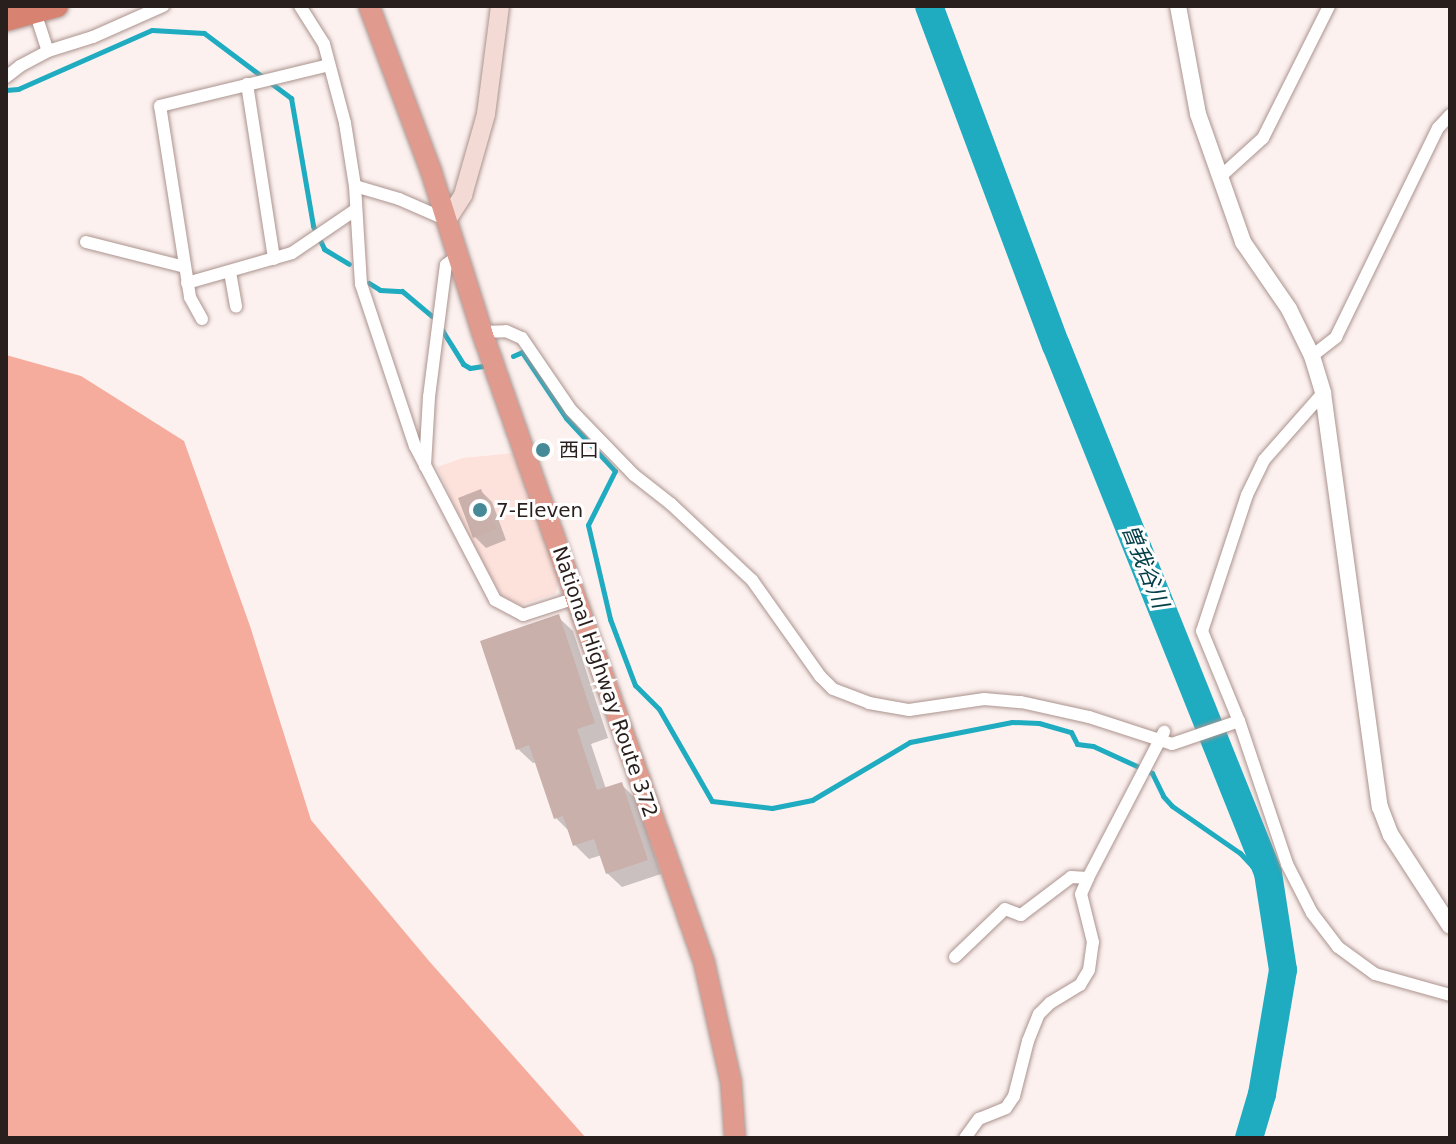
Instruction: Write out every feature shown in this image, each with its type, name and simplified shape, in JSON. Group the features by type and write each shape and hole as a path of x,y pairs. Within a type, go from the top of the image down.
{"highway":[{"path":"6,20 57,6"},
{"name":"National Highway Route 372","path":"369,6 447,220 482,332 704,962 726,1052 735,1138"}],"main road":[{"path":"447,220 463,195 486,114 500,6"}],"street":[{"path":"6,77 48,51 93,37 163,6"},
{"path":"300,6 320,36 345,123 355,186 361,284 425,466 495,600 523,615 576,598"},
{"path":"1178,6 1198,114 1243,242 1289,309 1312,356 1323,393 1380,807 1391,835 1450,926"},
{"path":"1220,177 1263,138 1329,6"},
{"path":"39,24 48,51"},
{"path":"202,319 190,297 187,283 160,106 329,65"},
{"path":"247,84 274,259"},
{"path":"1312,356 1336,337 1438,128 1450,115"},
{"path":"355,186 399,199 447,220"},
{"path":"187,283 292,253 355,210"},
{"path":"86,242 185,267"},
{"path":"425,466 429,397 446,265 459,255"},
{"path":"230,272 236,306"},
{"path":"482,332 506,331 522,338 571,410 634,475 671,504 752,580 820,676 833,689 869,703 909,710 984,699 1021,702 1089,717 1163,737 1177,744 1235,724"},
{"path":"1323,393 1264,460 1247,495 1202,631 1287,864 1312,913 1338,947 1375,974 1450,995"},
{"path":"965,1138 979,1119 1006,1108 1014,1096 1028,1041 1039,1014 1050,1003 1080,985 1089,970 1092,931 1081,897 1088,878 1163,737"},
{"path":"955,957 1005,909 1021,915 1071,877 1088,878"}],"shaded area":[{"path":"6,355 81,376 184,441 250,626 311,820 429,961 586,1138 6,1138"},
{"path":"514,453 559,582 555,594 520,605 502,596 472,544 437,467 463,458"}],"building":[{"path":"481,489 497,529 473,538 458,498"},
{"path":"559,614 595,723 577,729 597,790 622,782 648,860 606,874 594,839 573,846 563,816 554,819 529,745 516,750 480,641"}],"waterway":[{"name":"曽我谷川","path":"929,6 1056,345 1268,873 1283,970 1262,1094 1249,1138"},
{"path":"6,90 18,89 152,30 204,33 291,98 313,226 324,249 349,264"},
{"path":"369,283 380,290 402,291 432,316"},
{"path":"442,330 463,364 470,368 483,366"},
{"path":"513,356 522,352 566,418 615,471 588,525 610,619 635,685 659,709 712,801 772,808 812,800 910,742 1012,722 1039,723 1071,732 1077,744 1093,746 1152,773 1163,796 1172,806 1240,853 1252,866 1268,873"}],"place":[{"name":"西口","path":"543,450"},
{"name":"7-Eleven","path":"480,510"}]}
